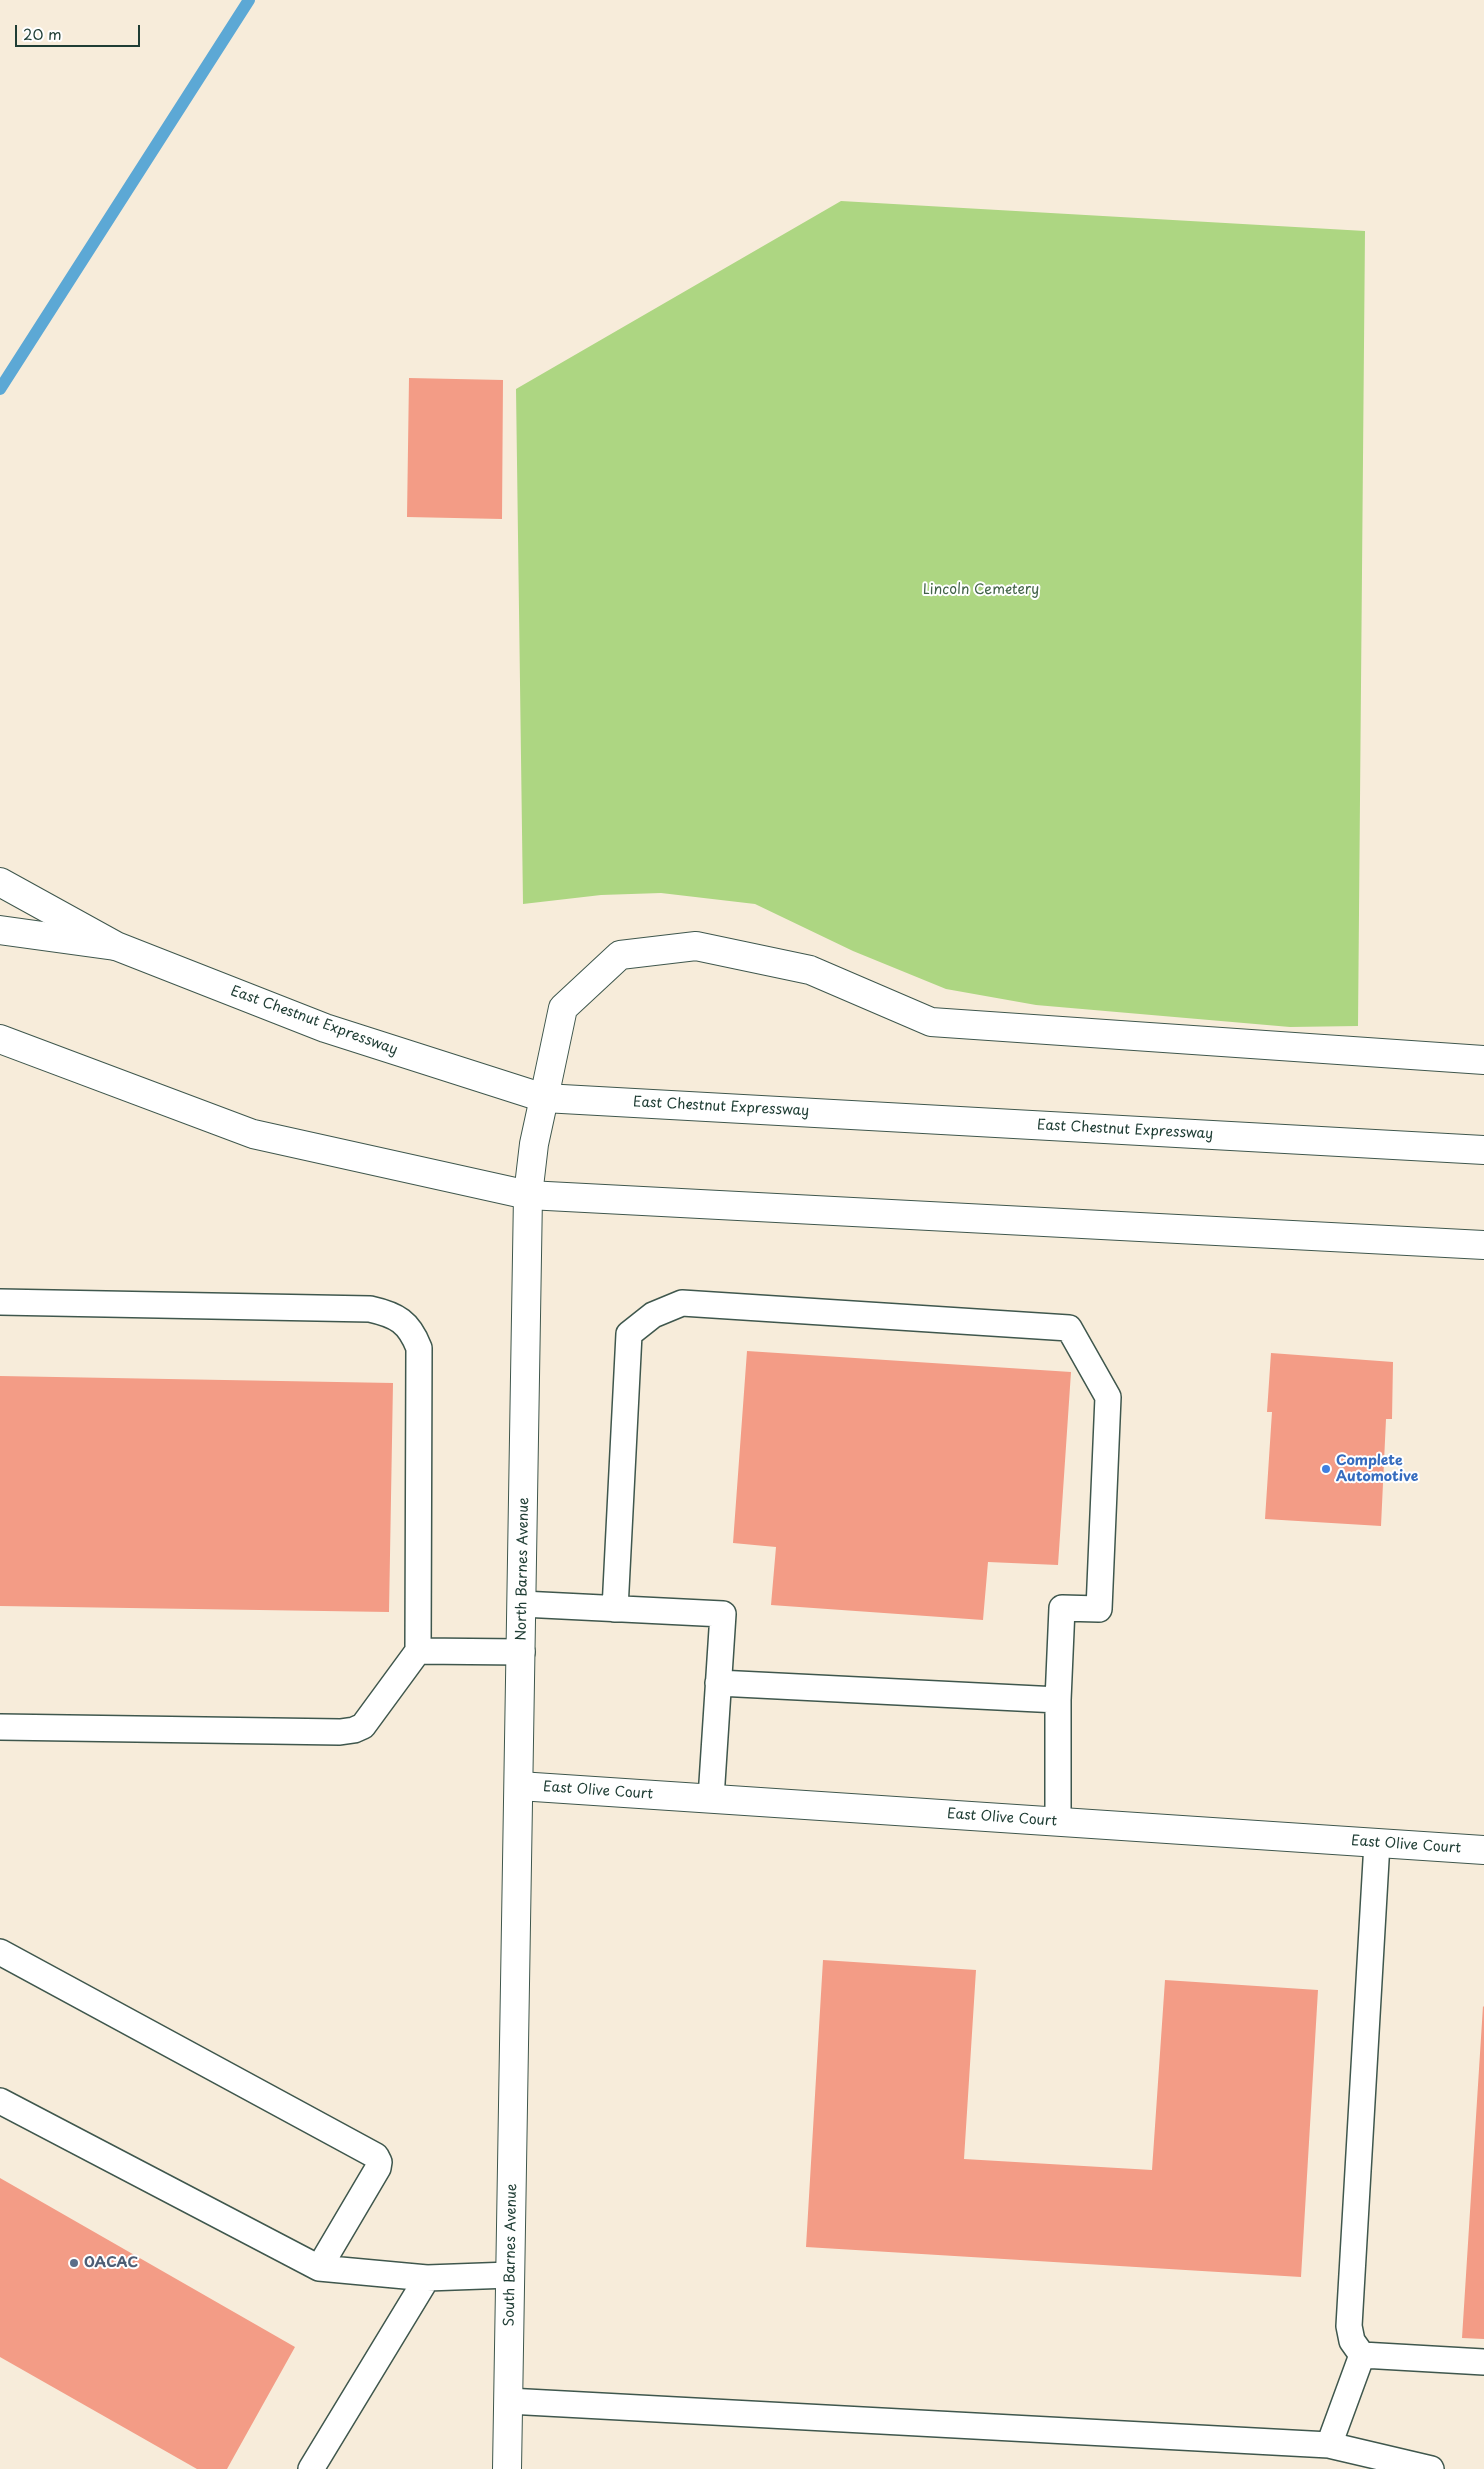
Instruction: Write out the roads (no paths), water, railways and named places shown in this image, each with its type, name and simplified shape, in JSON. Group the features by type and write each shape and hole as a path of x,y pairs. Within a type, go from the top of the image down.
{"street":[{"name":"East Chestnut Expressway","path":"0,882 116,946 325,1028 544,1098 1484,1150"},
{"path":"0,930 116,946"},
{"name":"North Barnes Avenue","path":"514,2041 522,1652 528,1195 534,1144 563,1008 620,956 696,946 810,970 931,1022 1484,1060"},
{"path":"0,1040 253,1134 528,1195 1484,1245"},
{"name":"East Olive Court","path":"519,1786 1484,1850"},
{"name":"South Barnes Avenue","path":"507,2469 514,2041"}],"lane":[{"path":"0,1302 370,1309 392,1314 412,1330 419,1348 418,1651 363,1726 354,1730 0,1728"},
{"path":"615,1609 629,1334 653,1315 682,1303 1069,1328 1108,1397 1099,1609 1062,1608 1058,1700 1058,1822"},
{"path":"522,1604 723,1614 711,1798"},
{"path":"418,1651 522,1652"},
{"path":"718,1683 1058,1700"},
{"path":"1378,1843 1349,2326 1352,2342 1362,2355 1484,2362"},
{"path":"0,1952 376,2156 379,2162 378,2168 319,2268"},
{"path":"0,2101 319,2268 427,2278 510,2275"},
{"path":"311,2469 427,2278"},
{"path":"1329,2445 1362,2355"},
{"path":"508,2401 1329,2445 1431,2469"}],"waterway":[{"path":"0,389 249,0"}],"place":[{"name":"Complete Automotive","path":"1326,1469"},
{"name":"OACAC","path":"74,2263"}],"park label":[{"name":"Lincoln Cemetery","path":"981,590"}]}
